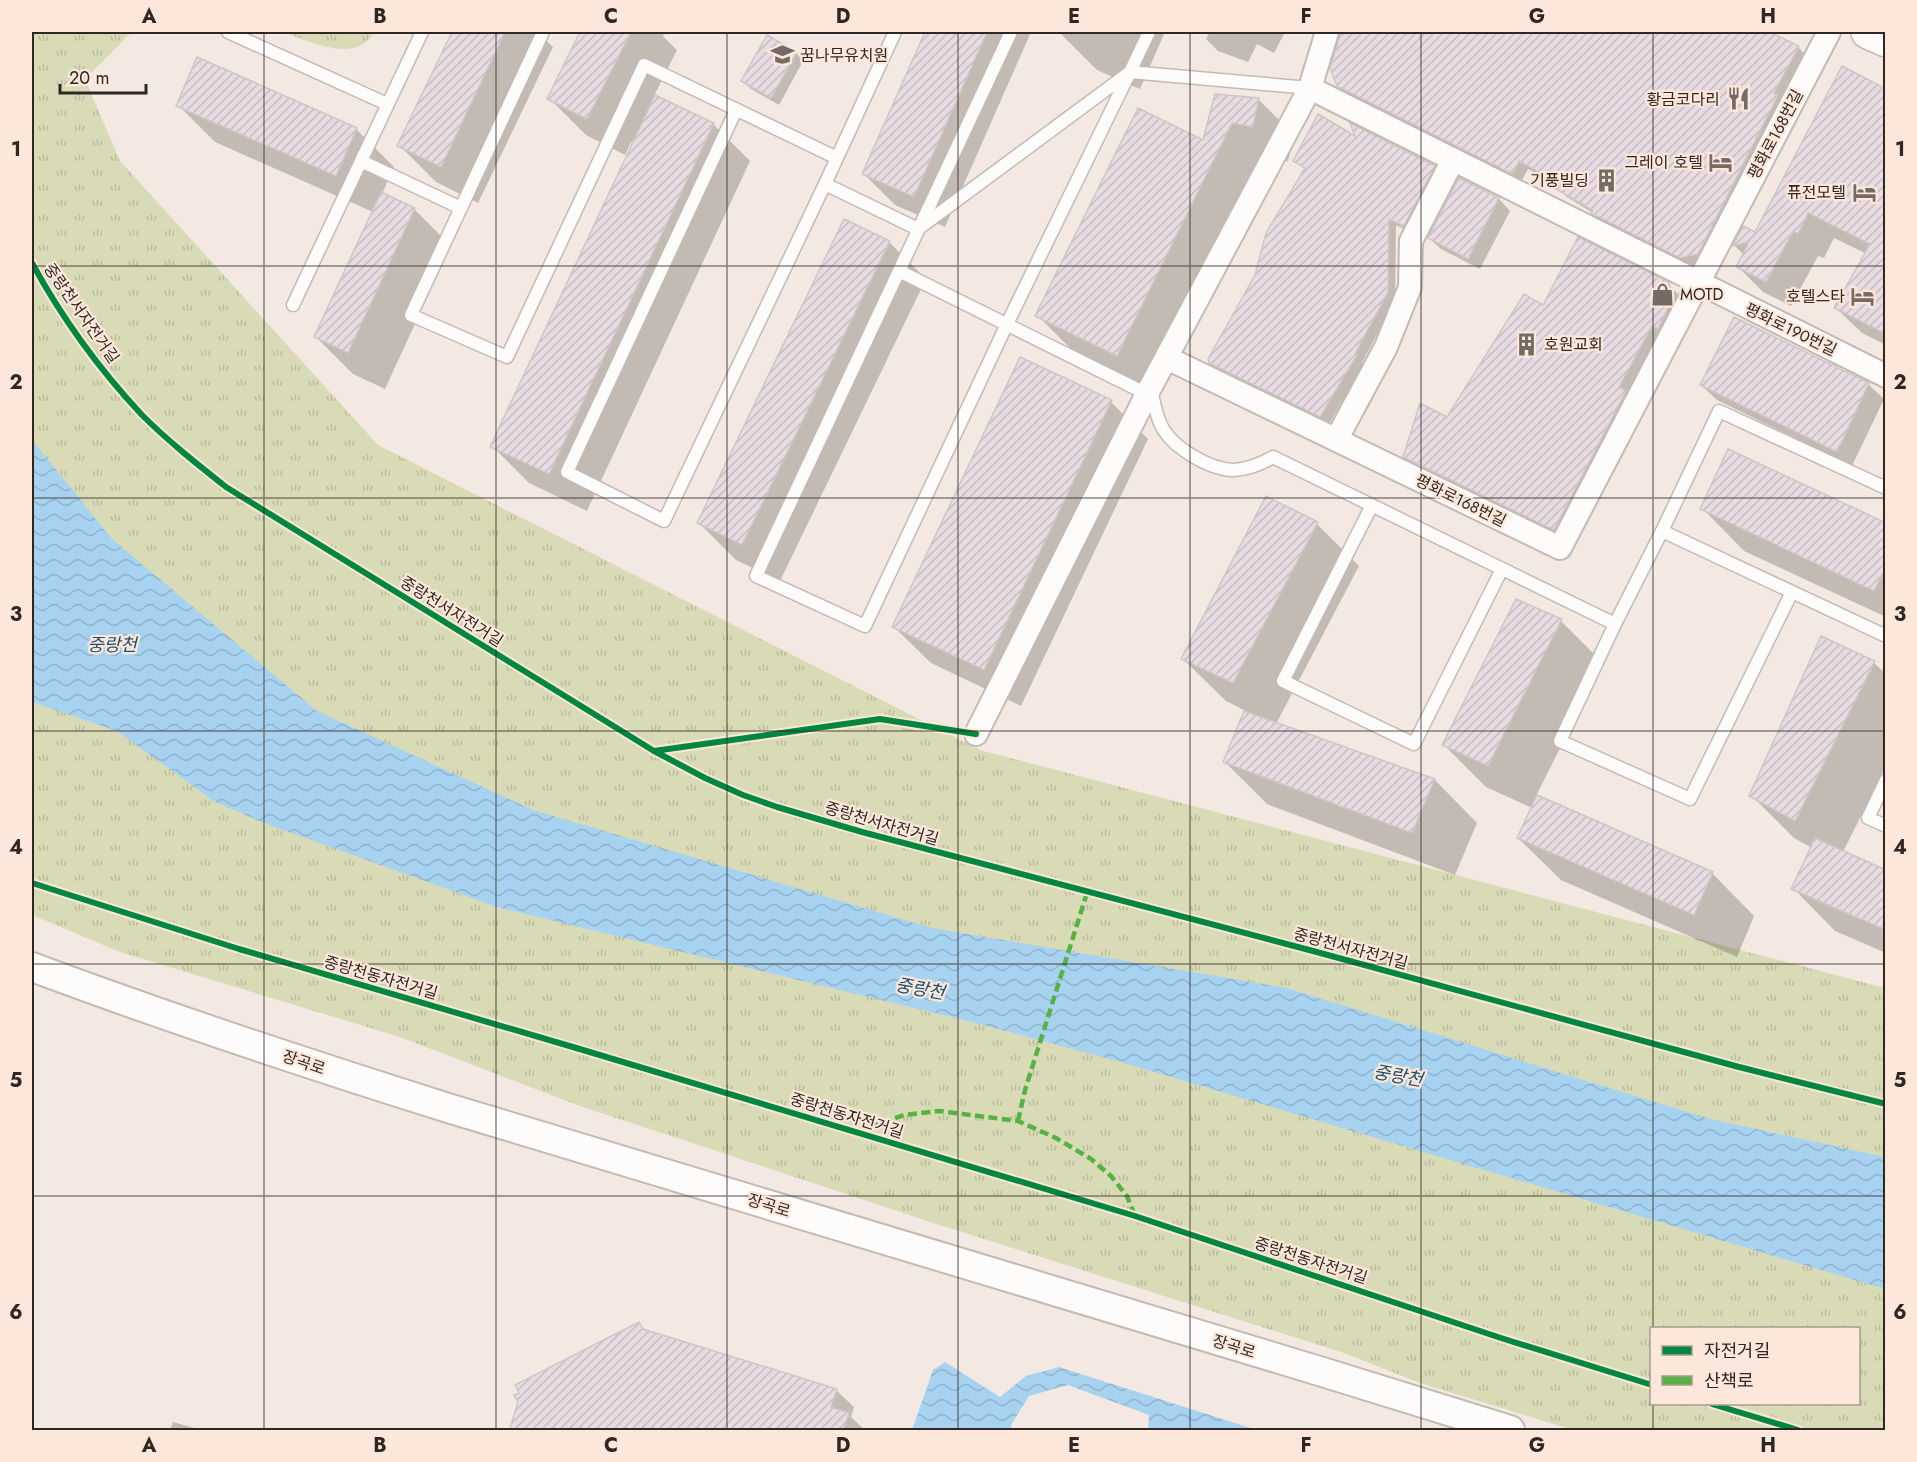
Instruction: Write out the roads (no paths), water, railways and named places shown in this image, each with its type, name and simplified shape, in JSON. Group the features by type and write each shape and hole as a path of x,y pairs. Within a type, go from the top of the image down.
{"main road":[{"path":"1869,32 1886,40"}],"street":[{"path":"976,734 1149,391 1310,88 1327,32"},
{"name":"평화로168번길","path":"1167,358 1560,548 1829,32"},
{"name":"평화로190번길","path":"1310,88 1886,376"},
{"path":"1336,440 1386,348 1410,287 1411,242 1453,160"},
{"name":"장곡로","path":"32,968 299,1060 448,1108 1316,1370 1510,1431"}],"lane":[{"path":"228,32 387,104"},
{"path":"293,305 422,32"},
{"path":"422,32 361,161 461,208"},
{"path":"543,32 411,315 507,357 644,65 837,158"},
{"path":"736,110 567,472 664,521 825,184 894,32"},
{"path":"1011,32 756,576 865,626 1007,324 1149,32"},
{"path":"918,229 1130,72 1310,88"},
{"path":"825,184 918,229"},
{"path":"899,271 1149,391 1164,431 1189,454 1209,464 1231,470 1248,468 1274,457 1615,624"},
{"path":"1792,592 1690,800 1560,741 1719,411 1886,488"},
{"path":"1372,506 1283,681 1414,744 1502,569"},
{"path":"1662,531 1886,636"},
{"path":"1886,780 1868,818 1886,826"}],"water":[{"name":"중랑천","path":"32,440 112,539 317,711 533,810 932,928 1287,988 1710,1119 1885,1157 1885,1289 1117,1061 976,1023 497,907 272,826 215,802 117,731 32,702"},
{"path":"945,1362 1000,1397 1026,1376 1059,1367 1257,1430 1148,1430 1149,1415 1068,1385 1029,1396 1011,1425 1012,1430 912,1430 933,1370"}],"place":[{"name":"꿈나무유치원","path":"782,55"},
{"name":"황금코다리","path":"1738,99"},
{"name":"그레이 호텔","path":"1721,162"},
{"name":"기풍빌딩","path":"1607,180"},
{"name":"퓨전모텔","path":"1864,192"},
{"name":"MOTD","path":"1662,294"},
{"name":"호텔스타","path":"1863,296"},
{"name":"호원교회","path":"1526,344"}]}
